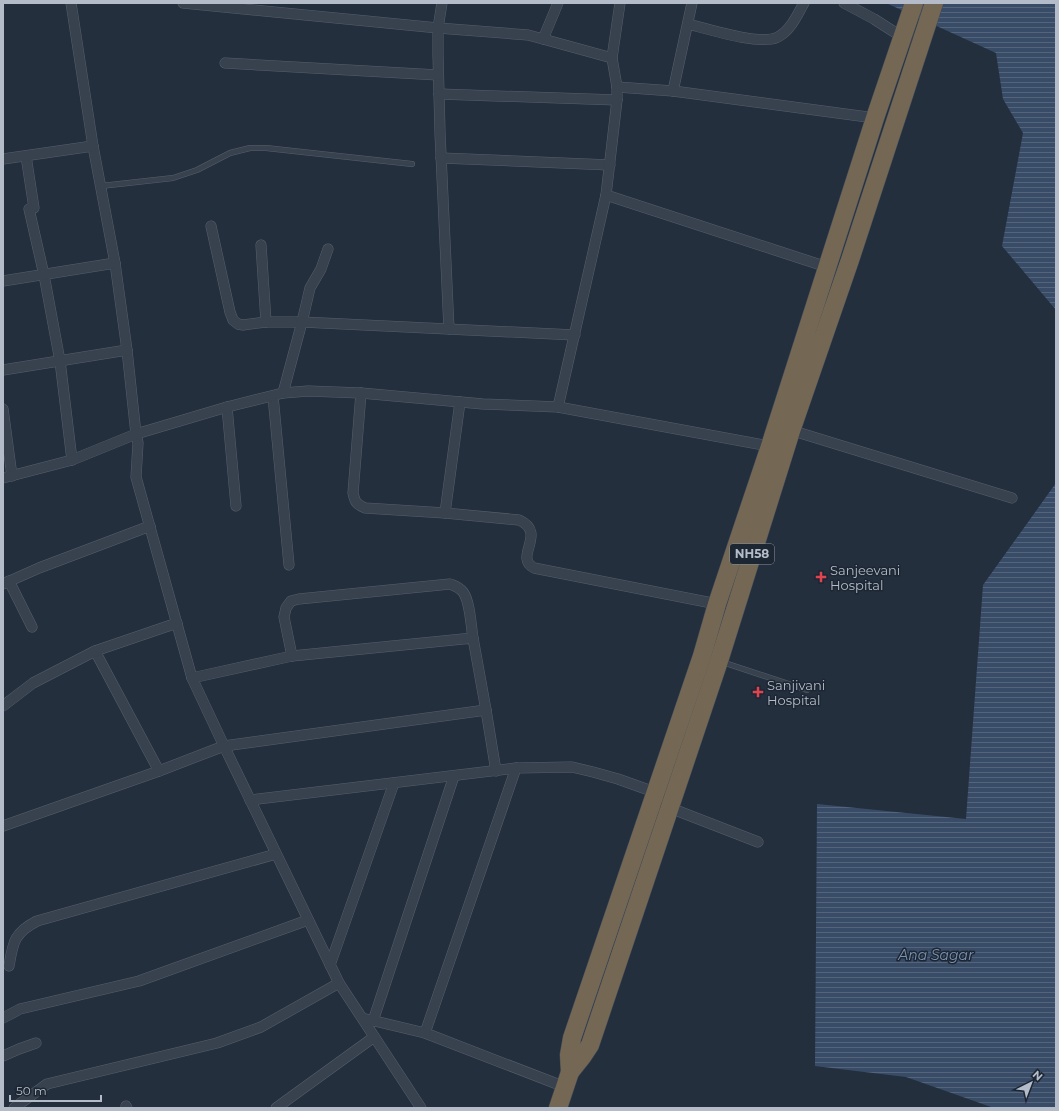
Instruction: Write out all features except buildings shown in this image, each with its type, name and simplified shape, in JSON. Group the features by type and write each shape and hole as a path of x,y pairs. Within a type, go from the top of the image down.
{"highway":[{"name":"NH58","path":"567,1079 590,1045 672,803 710,658 784,428 827,268 914,3"},
{"name":"NH58","path":"784,428 857,239 934,3"},
{"name":"NH58","path":"558,1108 567,1079 572,1038 654,796 710,658 717,604 778,448"}],"street":[{"path":"71,3 93,146 115,263 138,443 136,477 192,678 339,983 421,1108"},
{"path":"183,3 438,28 528,35 612,58"},
{"path":"442,3 438,28 438,74 449,329"},
{"path":"543,39 558,3"},
{"path":"558,407 606,195 617,100 617,88 612,58 620,3"},
{"path":"673,91 692,3"},
{"path":"688,24 752,39 769,40 778,37 793,23 804,3"},
{"path":"844,3 874,19 923,37"},
{"path":"225,63 438,74"},
{"path":"617,88 673,91 875,118"},
{"path":"439,94 617,100"},
{"path":"3,159 93,146"},
{"path":"26,156 31,209 60,361 72,460"},
{"path":"441,158 610,165"},
{"path":"606,195 827,268"},
{"path":"211,226 230,312 233,320 238,324 302,322 575,335"},
{"path":"261,245 266,322"},
{"path":"289,565 278,394 302,322 310,288 321,268 328,249"},
{"path":"3,281 115,263"},
{"path":"3,370 126,350"},
{"path":"3,409 8,477 72,460 136,434 227,407 278,394 308,391 361,393 490,405 558,407 778,448"},
{"path":"361,393 353,493 355,502 360,506 365,508 445,513 519,520 527,523 532,532 526,560 529,566 717,604"},
{"path":"445,513 460,402"},
{"path":"227,407 236,506"},
{"path":"784,428 1012,498"},
{"path":"32,627 6,582 150,526"},
{"path":"292,656 284,617 286,608 291,601 306,598 450,584 457,586 466,598 496,771"},
{"path":"3,706 33,683 95,651 177,623"},
{"path":"192,678 292,656 473,638"},
{"path":"95,651 159,771"},
{"path":"3,826 159,771 224,746 486,710"},
{"path":"250,800 516,768 572,767 618,779 758,842"},
{"path":"425,1033 516,768"},
{"path":"373,1021 454,776"},
{"path":"330,965 394,783"},
{"path":"10,966 12,945 20,932 37,921 276,854"},
{"path":"3,1018 20,1009 139,981 308,920"},
{"path":"14,1108 46,1084 217,1044 261,1027 339,983"},
{"path":"362,1018 425,1033 567,1079"},
{"path":"276,1108 374,1037"},
{"path":"3,1056 36,1043"}],"lane":[{"path":"101,186 173,178 197,170 230,153 250,148 266,148 412,164"},
{"path":"710,658 807,690"}],"water":[{"path":"886,3 1056,3 1056,310 1002,246 1023,133 1003,99 996,53"},
{"name":"Ana Sagar","path":"1056,483 1056,1108 994,1108 906,1077 815,1066 817,804 966,819 983,585"}],"place":[{"name":"Sanjeevani Hospital","path":"821,577"},
{"name":"Sanjivani Hospital","path":"758,692"}]}
